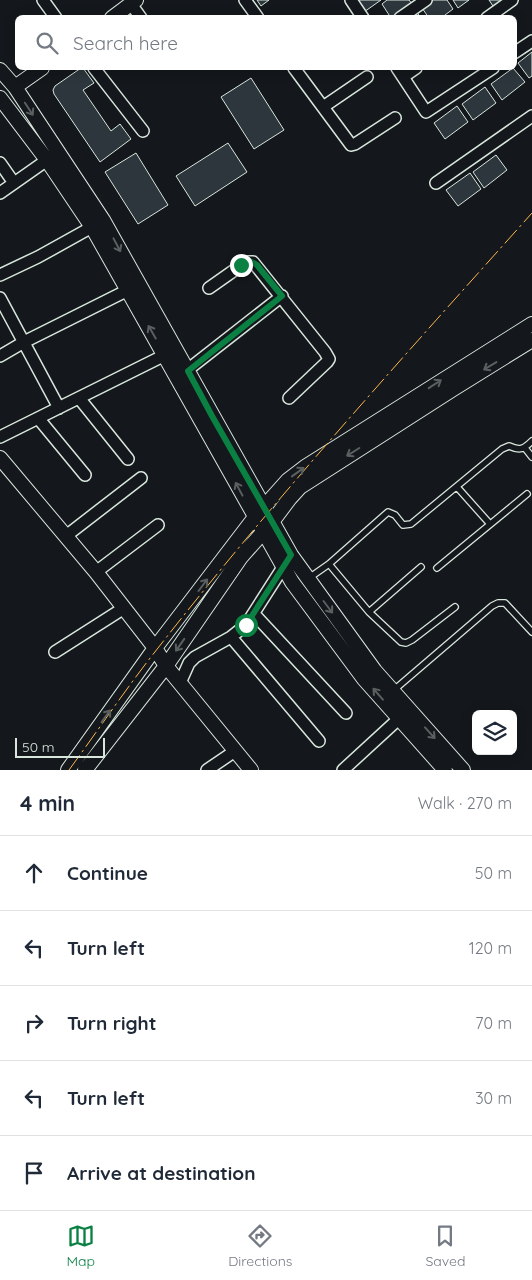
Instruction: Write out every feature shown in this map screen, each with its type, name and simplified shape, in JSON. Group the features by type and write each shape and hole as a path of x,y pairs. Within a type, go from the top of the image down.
{"street":[{"path":"43,0 54,15"},
{"path":"245,0 256,15"},
{"path":"351,0 361,15"},
{"path":"404,15 426,0"},
{"path":"491,15 512,0"},
{"path":"116,15 134,2 140,15"},
{"path":"517,51 532,41"},
{"path":"0,70 15,88 103,220 170,352"},
{"path":"15,88 39,70"},
{"path":"96,70 143,131"},
{"path":"295,70 351,145 394,118"},
{"path":"400,72 426,112 490,70"},
{"path":"323,107 367,77"},
{"path":"0,98 47,160 92,227 128,290 183,374 255,517 268,527"},
{"path":"436,183 532,116"},
{"path":"0,193 47,160"},
{"path":"0,163 14,183"},
{"path":"0,275 92,227"},
{"path":"209,288 241,265 250,261 257,265 325,352 329,359 328,362 288,398"},
{"path":"0,356 128,290"},
{"path":"183,374 282,296"},
{"path":"0,298 59,408"},
{"path":"68,770 155,648 255,517 295,474 532,324"},
{"path":"87,769 166,666 241,557 268,527 290,498 310,479 532,340"},
{"path":"0,437 170,352"},
{"path":"183,374 212,416 265,507 268,527 287,561 292,582 364,679 463,770"},
{"path":"79,398 128,459"},
{"path":"38,418 85,475"},
{"path":"0,458 96,572 155,648 166,666 252,770"},
{"path":"66,536 141,478"},
{"path":"96,572 158,525"},
{"path":"287,561 307,579 375,671 393,691 404,714 445,770"},
{"path":"180,682 189,663 195,657 231,638 246,625 287,561"},
{"path":"55,652 124,608"},
{"path":"254,614 346,713"},
{"path":"231,638 319,741"},
{"path":"343,770 404,714"},
{"path":"207,770 235,751"}],"lane":[{"path":"307,579 329,564 388,512 395,515 403,525 411,524 502,449 509,446 517,450 525,448 532,441"},
{"path":"525,448 532,457"},
{"path":"457,488 490,524"},
{"path":"437,568 527,494"},
{"path":"329,564 369,612 401,642 406,643 412,640 455,607"},
{"path":"369,612 421,567"},
{"path":"393,691 492,606 498,603 505,604 532,632"}],"building":[{"path":"257,0 269,0 261,6"},
{"path":"356,0 381,0 364,12"},
{"path":"387,0 409,0 413,5 400,15 389,15 382,4"},
{"path":"432,0 447,0 453,9 445,15 427,15 422,8"},
{"path":"453,0 469,0 458,8"},
{"path":"489,0 506,0 495,9"},
{"path":"416,11 419,15 411,15"},
{"path":"532,52 532,76 529,78 518,63"},
{"path":"78,70 84,70 94,83 83,90 111,131 120,124 131,139 100,162 54,94 55,86"},
{"path":"510,70 515,70 525,82 502,100 491,84"},
{"path":"251,78 284,130 254,149 221,97"},
{"path":"485,87 496,103 473,120 462,104"},
{"path":"457,106 468,122 445,139 434,123"},
{"path":"228,143 247,172 195,206 176,176"},
{"path":"136,153 168,205 138,224 105,172"},
{"path":"496,155 507,170 484,188 473,172"},
{"path":"470,173 481,189 458,206 446,190"}],"power":[{"path":"69,770 124,693 202,592 341,428 532,213"}],"route":[{"path":"241,265 250,261 257,265 282,296 188,371 291,555 246,625"}]}
